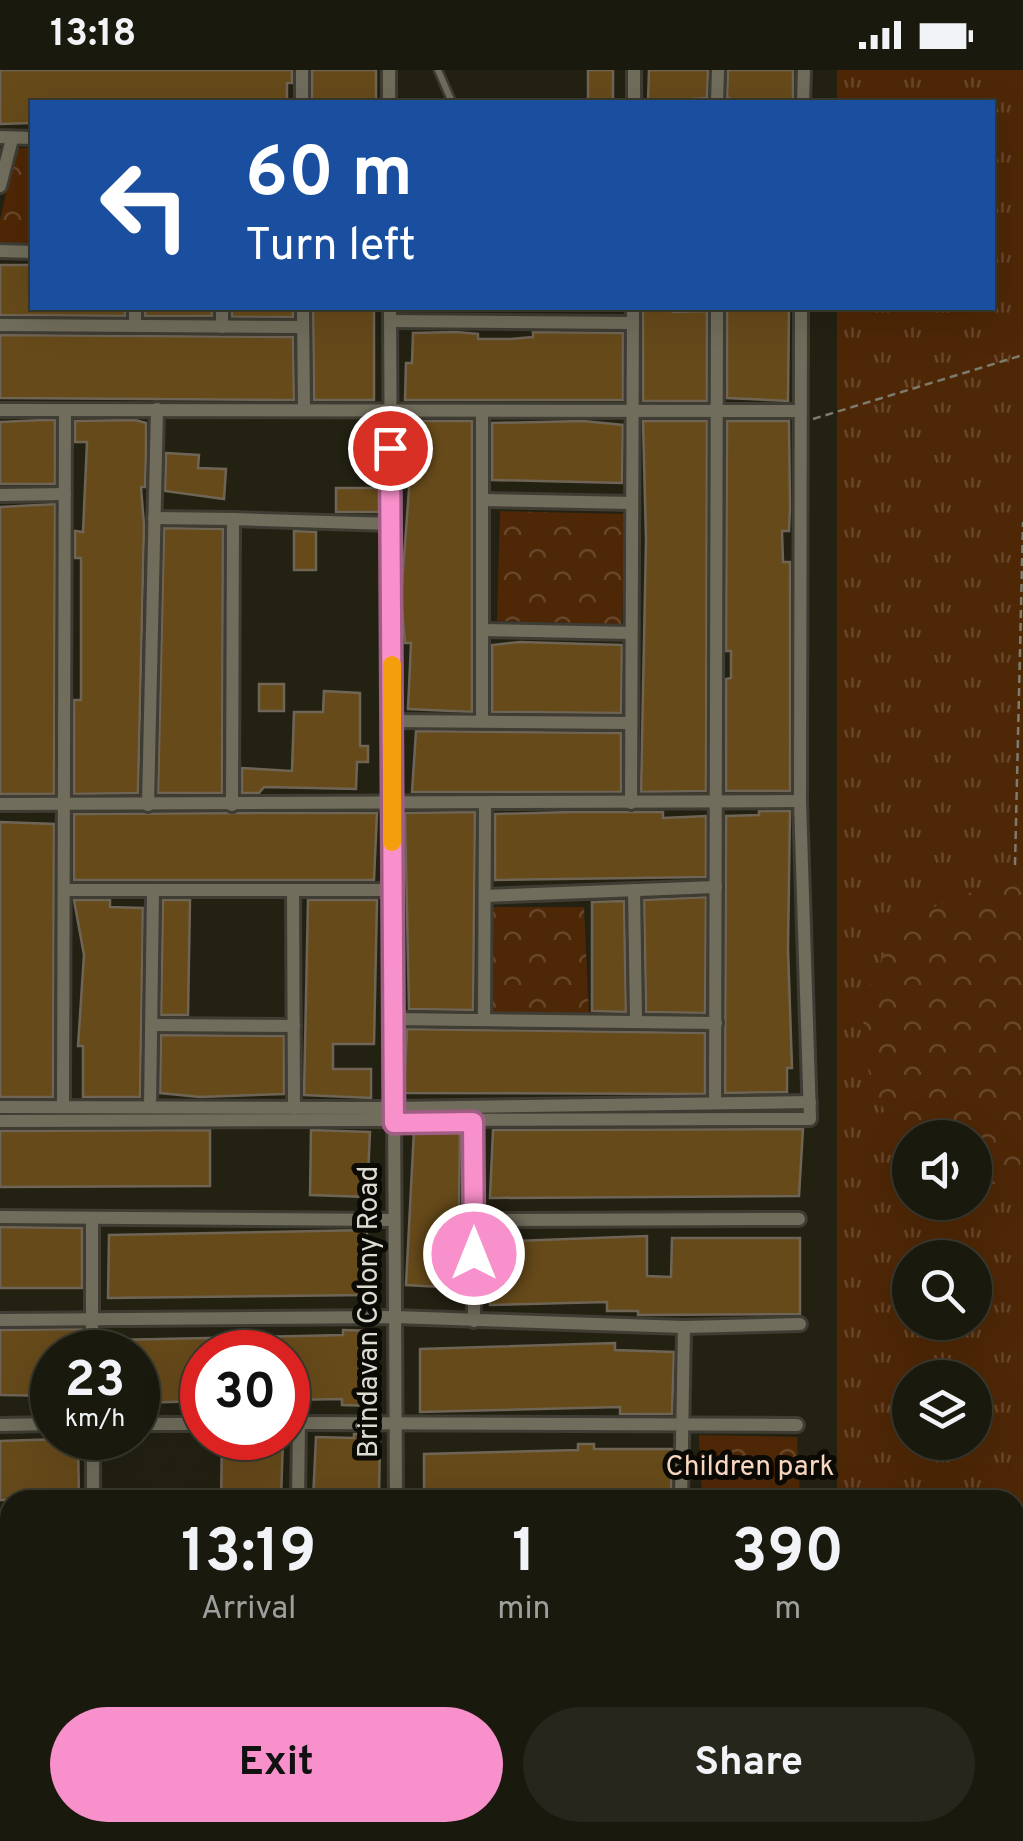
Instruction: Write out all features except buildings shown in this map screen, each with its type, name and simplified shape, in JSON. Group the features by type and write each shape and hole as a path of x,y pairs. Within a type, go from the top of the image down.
{"street":[{"path":"302,70 302,100"},
{"path":"389,70 389,100"},
{"path":"634,70 634,100"},
{"path":"718,70 718,100"},
{"path":"804,70 804,100"},
{"path":"0,186 6,138"},
{"path":"0,251 30,252"},
{"path":"135,310 135,326"},
{"path":"222,310 222,327"},
{"path":"303,310 304,409"},
{"path":"631,803 633,310"},
{"path":"715,1103 717,310"},
{"path":"0,1107 294,1108 473,1122 810,1119 800,801 806,415 802,310"},
{"path":"390,314 633,323"},
{"name":"Brindavan Colony Road","path":"390,314 396,1490"},
{"path":"0,325 303,327"},
{"path":"148,805 157,409"},
{"path":"0,410 717,411 806,415"},
{"path":"63,1107 65,410"},
{"path":"482,411 482,722"},
{"path":"0,495 64,494"},
{"path":"482,500 632,503"},
{"path":"154,518 391,524"},
{"path":"232,520 232,806"},
{"path":"482,630 631,633"},
{"path":"392,720 631,722"},
{"path":"0,804 800,801"},
{"path":"484,1019 485,804"},
{"path":"485,896 716,887"},
{"path":"64,890 392,890"},
{"path":"634,890 636,1020"},
{"path":"294,891 294,1108"},
{"path":"150,1108 153,892"},
{"path":"393,1020 716,1023"},
{"path":"151,1024 294,1026"},
{"path":"0,1121 394,1116 810,1102"},
{"path":"473,1122 474,1321"},
{"path":"0,1218 394,1220"},
{"path":"92,1219 92,1330"},
{"path":"474,1220 799,1220"},
{"path":"0,1320 394,1317 684,1327 800,1324"},
{"path":"682,1490 684,1327"},
{"path":"310,1423 796,1425"},
{"path":"0,1425 30,1424"},
{"path":"93,1460 93,1490"},
{"path":"295,1460 297,1490"}],"lane":[{"path":"438,70 451,100"}],"path":[{"path":"806,415 1023,355"},
{"path":"1014,864 1023,522"}],"green space":[{"path":"837,70 1023,70 1023,1490 837,1490 837,310 995,310 995,100 837,100"},
{"path":"16,148 30,148 30,245 0,244 0,220"},
{"path":"500,511 625,514 622,624 497,621"},
{"path":"1023,886 1020,1187 992,1184 992,1120 892,1122 874,1088 865,1056 864,1023 869,991 881,961 900,934 928,911 981,890"},
{"path":"488,907 584,907 589,1016 488,1016"},
{"name":"Children park","path":"699,1435 797,1437 800,1490 702,1490"}],"slow traffic":[{"path":"392,665 392,842"}],"route":[{"path":"390,448 394,1123 473,1122 474,1254"}]}
